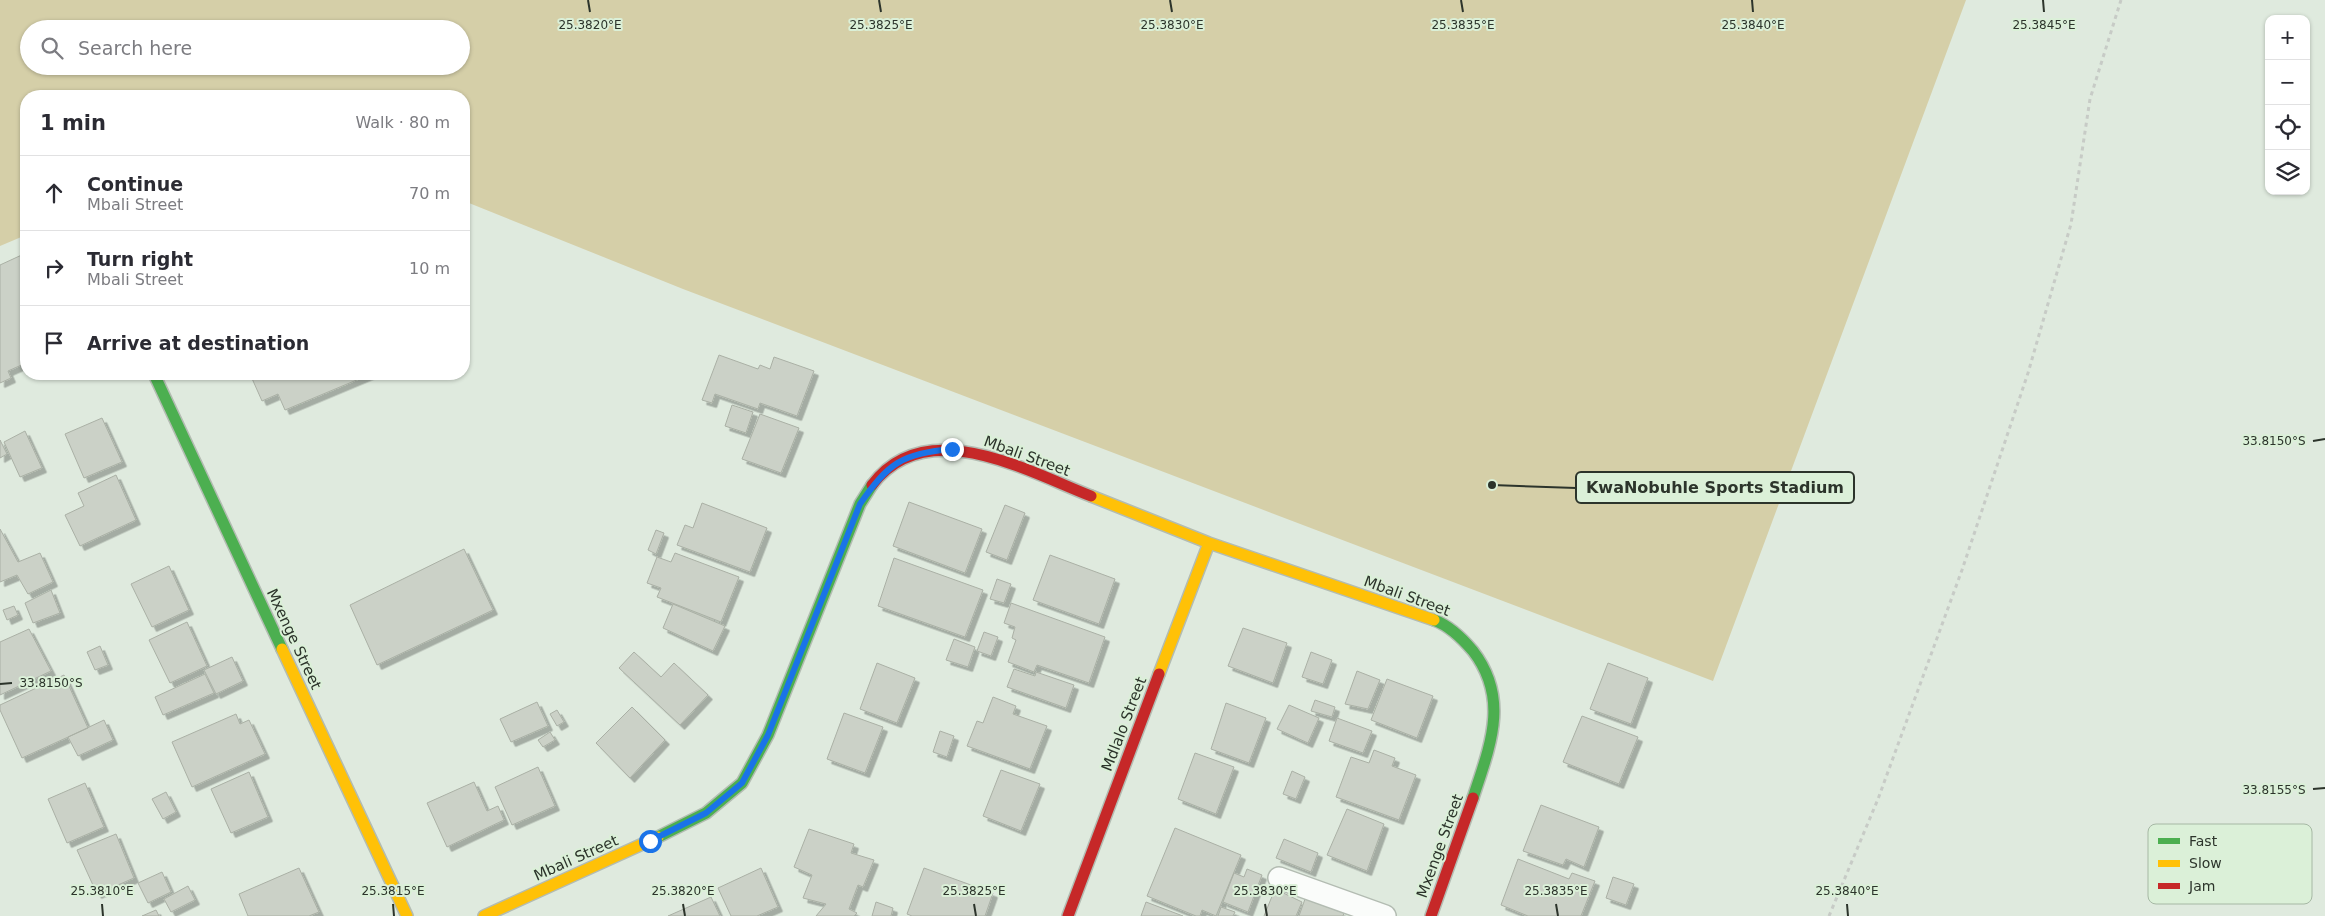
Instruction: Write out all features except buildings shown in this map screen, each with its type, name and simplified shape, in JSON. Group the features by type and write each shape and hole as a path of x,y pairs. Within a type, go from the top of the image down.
{"street":[{"name":"Mxenge Street","path":"157,380 408,916"},
{"name":"Mbali Street","path":"484,916 650,841 698,817 742,783 768,735 860,504 878,477 898,461 924,451 952,449 981,453 1209,543 1445,624 1462,638 1476,654 1487,675 1495,702 1492,730 1477,786"},
{"name":"Mdlalo Street","path":"1068,916 1209,543"},
{"name":"Mxenge Street","path":"1431,916 1477,786"}],"lane":[{"path":"1279,878 1385,916"}],"path":[{"path":"1829,916 1881,790 1962,570 2028,373 2071,224 2090,99 2121,0"}],"shaded area":[{"path":"0,0 1966,0 1713,681 683,289 470,203 470,90 20,90 20,238 0,246"}],"traffic: fast":[{"path":"157,380 282,649"},
{"path":"658,837 706,813 742,783 768,735 860,504 872,485"},
{"path":"1434,620 1455,633 1473,651 1484,669 1491,687 1494,705 1493,723 1485,760 1473,798"}],"traffic: slow":[{"path":"1091,496 1209,543 1434,620"},
{"path":"1159,674 1209,543"},
{"path":"282,649 407,916"},
{"path":"484,916 658,837"}],"traffic: jam":[{"path":"872,485 894,464 920,453 948,450 978,454 1008,463 1091,496"},
{"path":"1068,916 1159,674"},
{"path":"1431,916 1473,798"}],"place":[{"name":"KwaNobuhle Sports Stadium","path":"1492,485"}],"route":[{"path":"650,841 706,813 742,783 768,735 860,504 878,477 898,461 924,451 952,449"}]}
